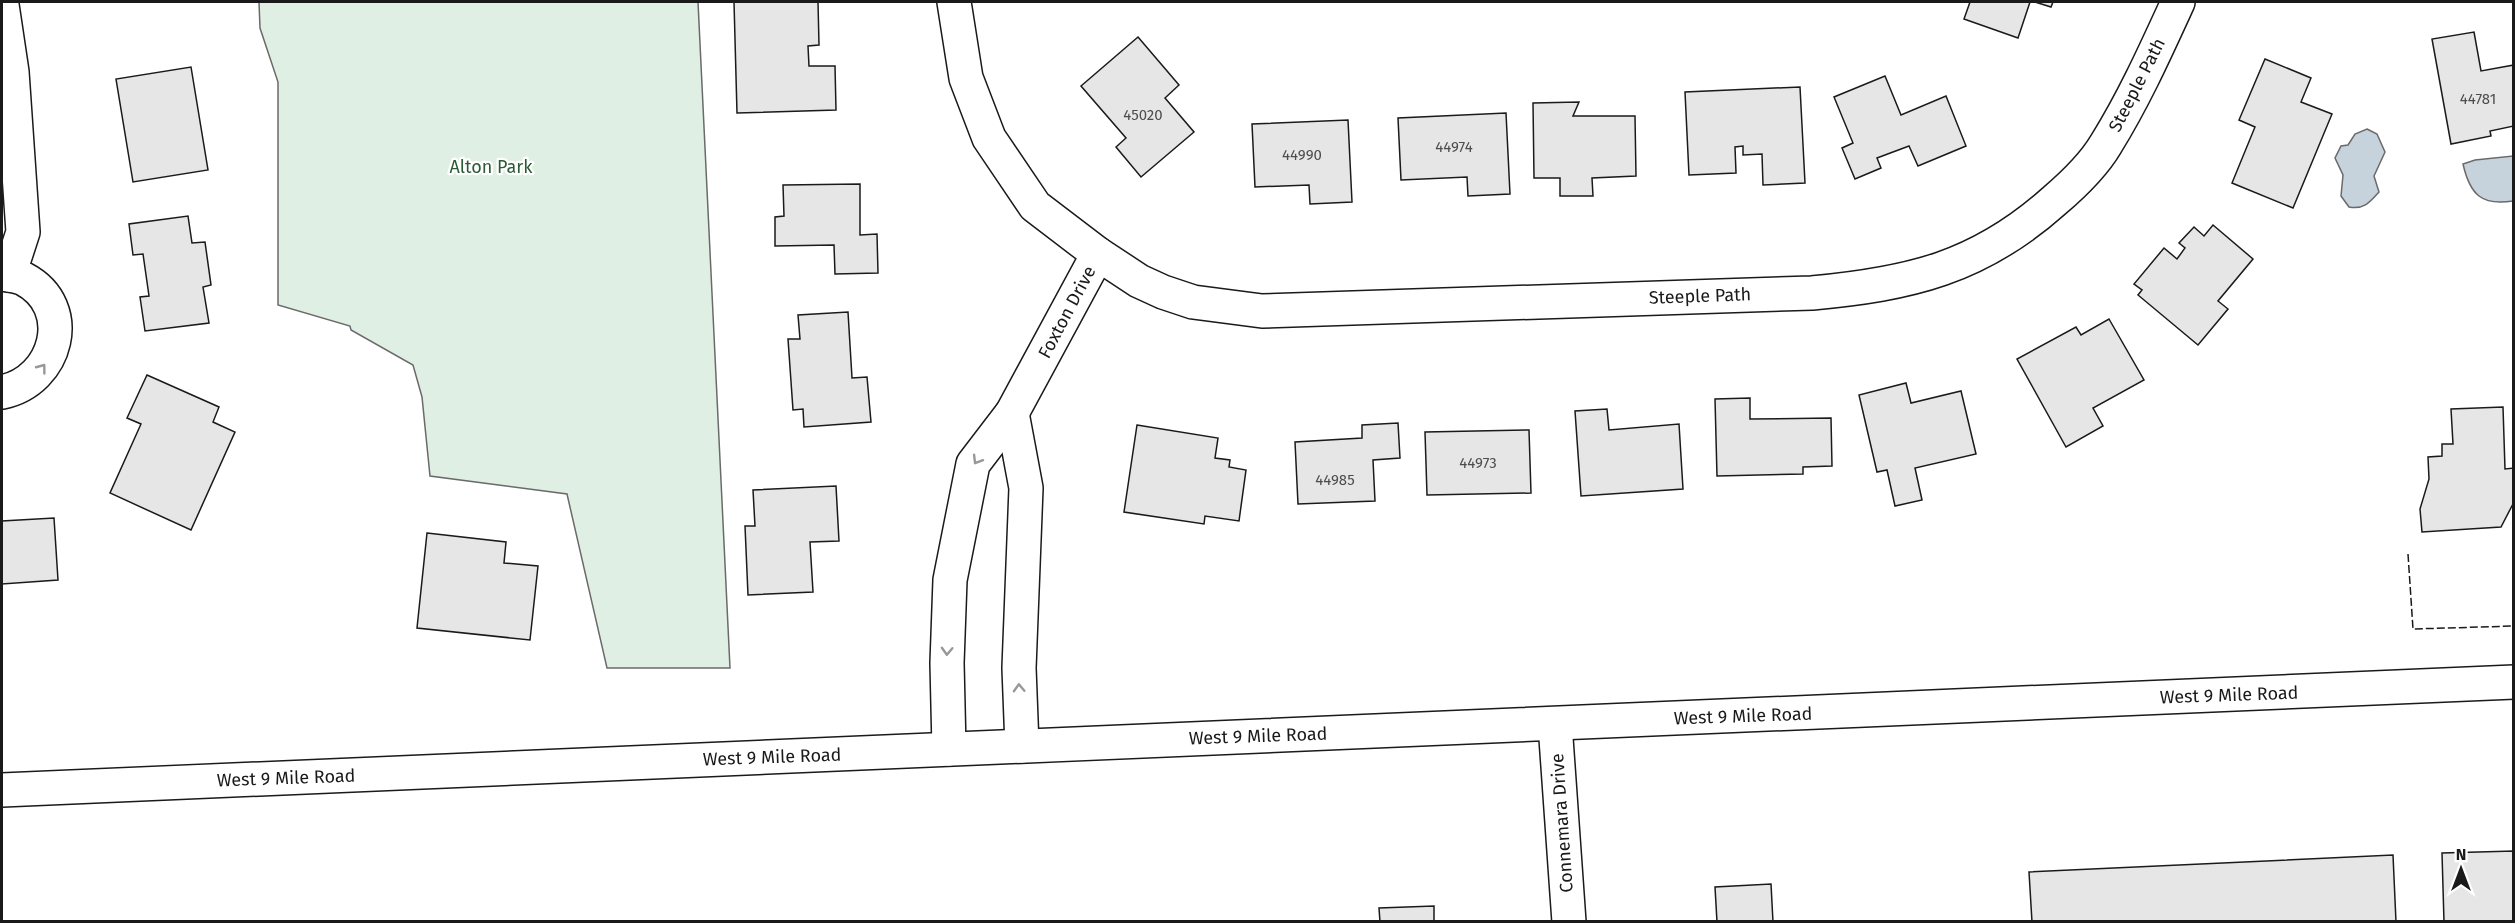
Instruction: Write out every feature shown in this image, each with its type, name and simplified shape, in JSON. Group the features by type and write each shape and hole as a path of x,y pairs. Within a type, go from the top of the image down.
{"street":[{"name":"Foxton Drive","path":"949,749 947,663 950,580 973,464 1012,413 1098,254 1035,206 989,138 966,78 954,2"},
{"name":"Steeple Path","path":"1098,254 1139,281 1163,292 1193,302 1262,311 1812,293 1856,289 1912,278 1971,259 2001,243 2033,220 2081,177 2106,146 2150,64 2178,2"},
{"path":"2,5 12,72 23,232 5,275 23,278 38,289 49,305 54,323 54,343 48,361 37,376 21,387 2,393"},
{"path":"1012,413 1026,488 1019,668 1022,746"},
{"name":"West 9 Mile Road","path":"2,790 2514,682"},
{"name":"Connemara Drive","path":"1555,724 1569,921"}],"green space":[{"name":"Alton Park","path":"259,2 698,2 730,668 607,668 567,494 430,476 422,397 413,365 351,330 350,326 278,305 278,82 260,28"}],"shaded area":[{"path":"2367,129 2377,134 2385,152 2374,176 2379,192 2370,202 2354,208 2349,207 2341,196 2343,175 2335,158 2341,146 2348,145 2355,134"},
{"path":"2513,156 2513,201 2493,202 2479,196 2469,184 2463,164 2475,160"}],"building":[{"path":"734,2 818,2 819,45 808,46 809,66 835,66 836,110 737,113"},
{"path":"1970,2 2030,2 2018,38 1964,19"},
{"path":"2035,2 2053,2 2051,7"},
{"path":"2474,32 2481,71 2514,65 2514,126 2490,131 2491,136 2451,144 2432,39"},
{"path":"1138,37 1179,85 1165,98 1194,132 1141,177 1116,147 1126,138 1081,86"},
{"path":"2265,59 2311,78 2301,102 2332,114 2293,208 2232,183 2255,127 2239,120"},
{"path":"191,67 208,170 133,182 116,79"},
{"path":"1885,76 1901,115 1946,96 1966,146 1918,166 1909,146 1877,158 1881,168 1855,179 1842,148 1853,143 1834,97"},
{"path":"1800,87 1805,183 1763,185 1762,154 1743,155 1743,146 1735,147 1736,173 1689,175 1685,92"},
{"path":"1579,102 1573,116 1635,116 1636,176 1592,178 1593,196 1560,196 1560,178 1534,178 1533,103"},
{"path":"1506,113 1510,194 1468,196 1467,177 1401,180 1398,118"},
{"path":"1348,120 1352,202 1310,204 1309,185 1255,187 1252,124"},
{"path":"860,184 860,235 877,234 878,273 835,274 834,245 775,246 775,217 784,216 783,185"},
{"path":"188,216 192,243 205,242 211,285 203,287 209,323 145,331 140,297 149,296 143,254 133,255 129,224"},
{"path":"2213,225 2253,259 2218,301 2228,309 2198,345 2138,295 2142,290 2134,284 2164,248 2177,259 2185,248 2179,243 2194,227 2204,236"},
{"path":"848,312 852,378 867,377 871,422 804,427 803,409 793,410 788,339 800,339 798,315"},
{"path":"2109,319 2144,380 2093,408 2103,426 2066,447 2017,359 2076,327 2081,335"},
{"path":"147,375 219,407 213,422 235,432 191,530 110,493 141,424 127,418"},
{"path":"1906,383 1911,403 1961,391 1976,454 1915,468 1922,500 1895,506 1887,470 1877,472 1859,395"},
{"path":"1750,398 1750,419 1831,418 1832,466 1803,467 1803,474 1717,476 1715,399"},
{"path":"2503,407 2505,469 2514,468 2514,502 2501,527 2422,532 2420,509 2429,479 2428,457 2442,456 2442,444 2453,444 2451,409"},
{"path":"1607,409 1609,430 1679,424 1683,489 1581,496 1575,411"},
{"path":"1398,423 1400,458 1373,460 1375,501 1298,504 1295,442 1362,438 1362,425"},
{"path":"1137,425 1218,438 1215,458 1230,460 1229,467 1246,470 1239,521 1205,516 1204,524 1124,512"},
{"path":"1529,430 1531,493 1427,495 1425,432"},
{"path":"836,486 839,541 810,542 813,592 748,595 745,526 755,526 753,490"},
{"path":"54,518 58,580 2,584 2,521"},
{"path":"427,533 506,542 504,563 538,566 530,640 417,628"},
{"path":"2514,851 2514,922 2444,922 2442,853"},
{"path":"2393,855 2396,922 2032,922 2029,872"},
{"path":"1771,884 1773,922 1717,922 1715,887"},
{"path":"1434,906 1434,922 1380,922 1379,908"}],"fence":[{"path":"2408,554 2413,629 2514,626"}]}
